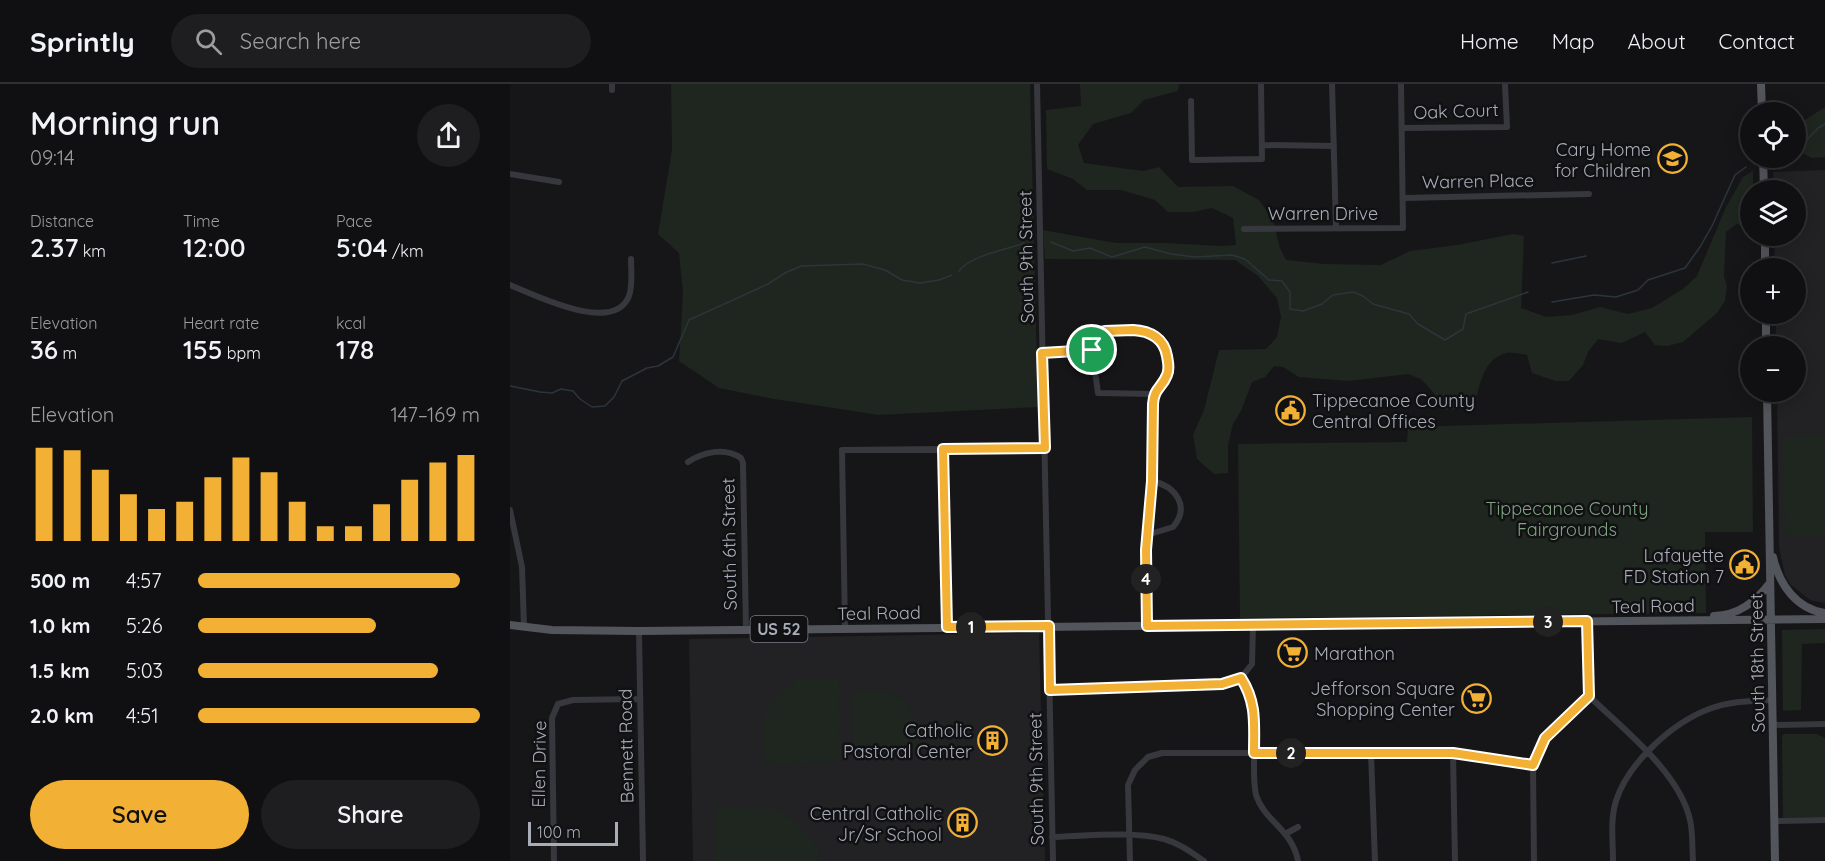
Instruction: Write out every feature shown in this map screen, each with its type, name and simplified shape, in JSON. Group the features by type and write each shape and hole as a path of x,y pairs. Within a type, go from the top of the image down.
{"main road":[{"path":"1761,84 1762,102"},
{"name":"South 18th Street","path":"1767,402 1775,861"},
{"path":"1769,534 1775,568 1785,588 1807,609 1825,613"},
{"path":"1683,620 1719,616 1743,609 1759,598 1770,583"},
{"name":"Teal Road","path":"510,625 552,630 639,631 1825,619"}],"street":[{"name":"South 9th Street","path":"1037,84 1053,861"},
{"path":"1191,101 1192,160 1262,159 1261,84"},
{"path":"1332,84 1336,228"},
{"path":"1401,84 1404,198"},
{"name":"Oak Court","path":"1402,128 1507,127 1505,84"},
{"path":"1262,145 1334,146"},
{"path":"510,174 559,182"},
{"name":"Warren Place","path":"1404,198 1589,194"},
{"name":"Warren Drive","path":"1244,229 1403,228 1404,198"},
{"path":"510,285 587,313 615,311 629,296 632,259"},
{"path":"1147,626 1147,535 1152,481 1154,394 1167,376 1169,367 1166,349 1153,334 1145,331 1098,333 1092,350 1098,393 1107,395 1154,394"},
{"path":"1042,353 1092,350"},
{"path":"845,629 842,450 1045,448"},
{"path":"943,449 947,627"},
{"name":"South 6th Street","path":"688,462 700,454 709,453 728,453 741,458 746,630"},
{"path":"1147,535 1173,527 1181,514 1180,502 1167,486 1152,481"},
{"path":"510,510 522,567 524,627"},
{"path":"1587,621 1589,696 1647,753 1676,786 1686,807 1692,830 1692,861"},
{"path":"1050,690 1222,684 1241,678 1252,664 1253,625"},
{"name":"Bennett Road","path":"639,631 643,861"},
{"path":"1241,678 1254,706 1256,795 1260,804 1287,833 1298,861"},
{"path":"1534,861 1533,765 1545,738 1589,696"},
{"name":"Ellen Drive","path":"554,861 552,718 558,704 573,700 640,699"},
{"path":"1613,861 1612,820 1615,803 1621,787 1647,753 1687,719 1710,709 1738,701 1773,700"},
{"path":"1773,725 1825,724"},
{"path":"1130,861 1128,785 1135,770 1148,757 1162,753 1453,753 1533,765"},
{"path":"1371,753 1375,861"},
{"path":"1453,753 1455,861"},
{"path":"1775,821 1825,820"},
{"path":"1287,833 1298,827"},
{"path":"1052,837 1163,838 1182,846 1204,861"}],"shaded area":[{"path":"1825,170 1825,603 1810,600 1790,584 1785,575 1779,547 1777,402 1806,402 1806,336 1776,336 1776,324 1806,324 1806,258 1775,258 1774,246 1806,246 1806,180 1773,180 1773,172"},
{"path":"1039,633 1045,861 693,861 689,639"}],"green space":[{"path":"671,84 1030,84 1038,407 879,415 719,388 679,361 683,293 679,253 658,234 672,150"},
{"path":"1080,84 1179,84 1178,91 1144,100 1131,113 1093,124 1078,145 1084,163 1143,171 1159,167 1178,187 1233,186 1259,200 1273,220 1280,248 1286,260 1325,264 1381,265 1410,251 1513,234 1524,236 1521,308 1546,317 1572,315 1600,307 1628,314 1652,308 1683,289 1697,276 1726,207 1740,182 1740,225 1737,224 1726,232 1725,301 1717,313 1683,342 1667,346 1655,345 1645,332 1622,343 1598,339 1588,352 1583,365 1569,381 1556,381 1532,373 1527,355 1507,353 1499,356 1492,361 1483,375 1473,408 1443,410 1433,392 1421,379 1408,374 1349,381 1299,377 1283,367 1274,366 1265,377 1252,382 1241,411 1233,424 1228,445 1228,473 1214,474 1197,459 1193,435 1204,410 1219,350 1266,349 1277,337 1281,317 1277,298 1258,276 1235,260 1045,259 1043,230 1116,243 1236,245 1233,218 1212,208 1193,212 1168,212 1155,200 1121,190 1087,190 1073,179 1047,169 1046,110 1081,106"},
{"path":"1825,107 1825,157 1812,158 1806,155 1806,119"},
{"path":"1753,171 1753,180 1741,180 1743,177"},
{"name":"Tippecanoe County Fairgrounds","path":"1752,417 1753,532 1705,532 1706,613 1240,618 1238,444 1407,442 1408,427"},
{"path":"1825,436 1825,535 1785,536 1783,437"},
{"path":"1825,629 1825,643 1802,644 1801,710 1783,711 1782,630"},
{"path":"799,679 839,680 840,762 764,763 763,734 766,714 776,698"},
{"path":"854,691 888,691 903,701 918,721 917,754 861,755 854,749"},
{"path":"1784,734 1817,734 1825,738 1825,817 1783,818 1782,736"},
{"path":"716,808 776,809 797,823 818,848 819,861 716,861"}],"waterway":[{"path":"1806,141 1825,124"},
{"path":"1552,302 1594,295 1616,297 1638,290 1648,280 1685,268 1712,226 1735,175 1745,168"},
{"path":"1051,242 1073,251 1090,248 1112,257 1145,247 1195,257 1232,255 1245,259 1269,280 1282,281 1290,292 1290,309 1303,311 1322,304 1333,295 1353,292 1373,304 1409,314 1418,324 1445,340 1463,329 1466,314 1528,292"},
{"path":"959,271 964,265 980,257 1024,243"},
{"path":"1552,263 1586,256"},
{"path":"510,386 552,393 561,389 573,391 592,407 605,406 614,397 622,381 673,357 689,320 768,284 801,266 863,264 885,270 902,280 920,283 952,275"}],"place":[{"name":"Cary Home for Children","path":"1672,159"},
{"name":"Tippecanoe County Central Offices","path":"1291,410"},
{"name":"Lafayette FD Station 7","path":"1745,565"},
{"name":"Marathon","path":"1293,653"},
{"name":"Jefforson Square Shopping Center","path":"1476,698"},
{"name":"Catholic Pastoral Center","path":"993,740"},
{"name":"Central Catholic Jr/Sr School","path":"963,823"}],"route":[{"path":"1133,330 1153,334 1166,349 1169,367 1167,376 1154,394 1153,404 1152,481 1146,550 1147,626 1587,621 1589,696 1545,738 1533,765 1453,753 1254,753 1254,706 1241,678 1222,684 1050,690 1049,626 947,627 943,449 1045,448 1042,353 1092,350 1098,333 1133,330"}]}
